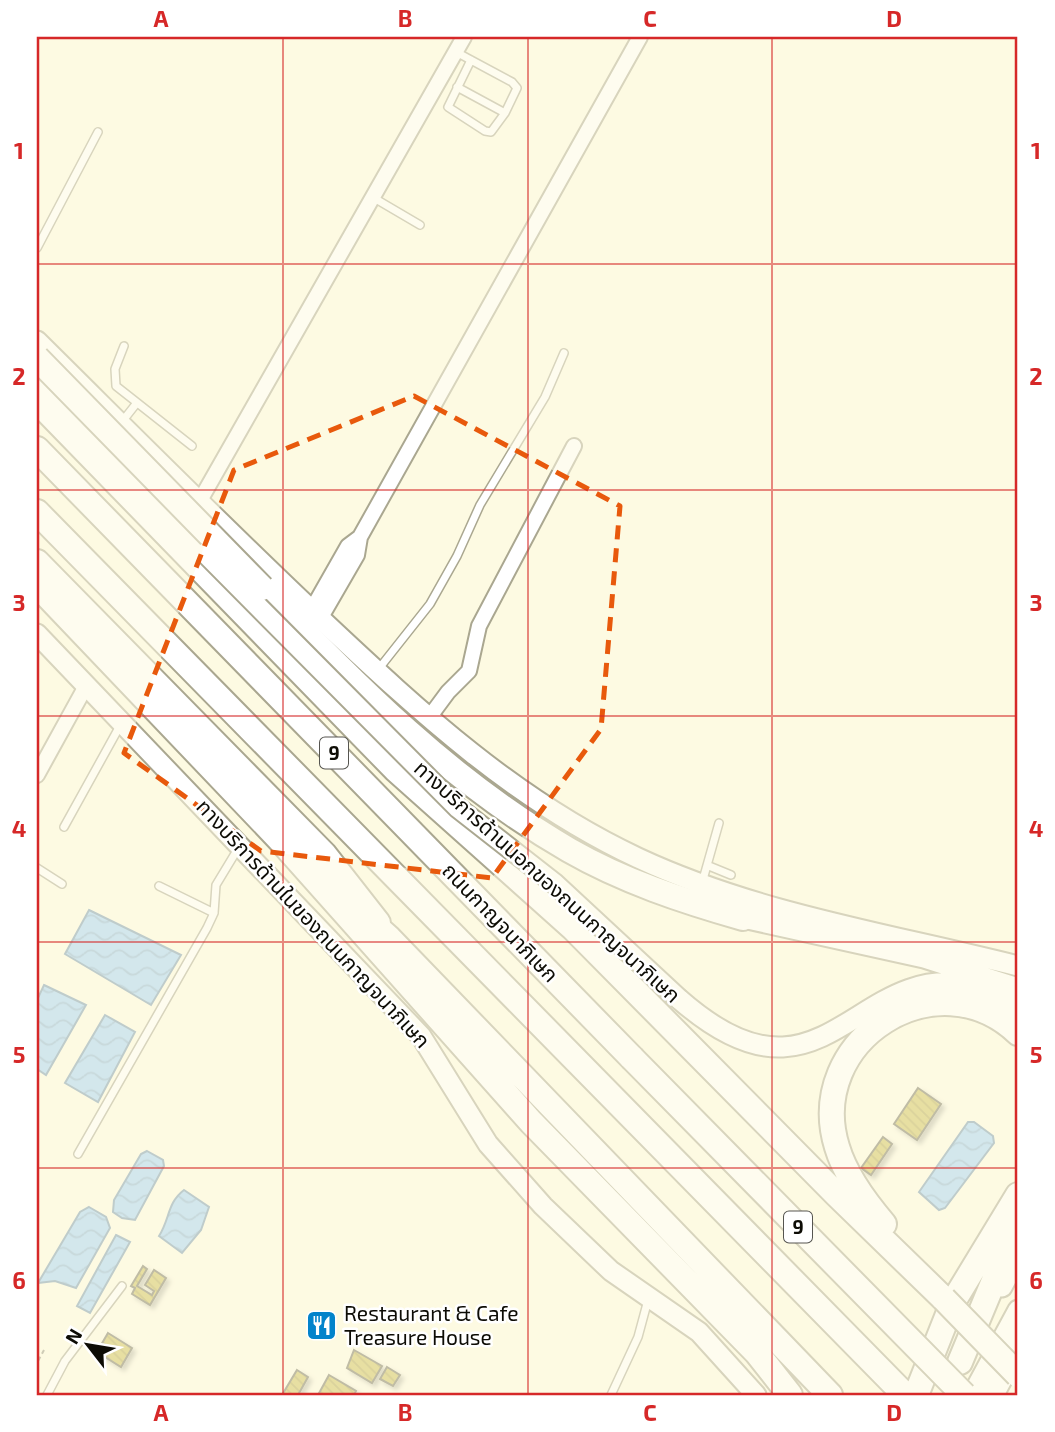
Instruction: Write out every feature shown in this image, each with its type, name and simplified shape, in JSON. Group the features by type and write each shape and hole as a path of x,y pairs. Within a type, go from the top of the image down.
{"highway":[{"path":"37,359 380,709 435,757 480,791 570,850"},
{"path":"37,401 337,710 458,828 573,929 1018,1375"},
{"name":"ถนนกาญจนาภิเษก","path":"37,449 964,1395"},
{"name":"ถนนกาญจนาภิเษก","path":"37,512 905,1395"},
{"path":"37,562 324,854 349,882 389,938"},
{"path":"37,585 280,840 531,1122 757,1353 790,1395"},
{"path":"337,710 368,730 458,800 650,888 743,918"},
{"path":"280,840 389,938 830,1395"},
{"path":"944,1299 868,1203 842,1160 834,1132 835,1099 847,1060 877,1026 917,1006 952,1003 978,1007 1007,1023 1018,1033"},
{"path":"916,1395 953,1302 1018,1195"},
{"path":"960,1362 1018,1223"},
{"path":"991,1395 1018,1344"},
{"path":"998,1395 1018,1358"}],"main road":[{"name":"ทางบริการด้านนอกของถนนกาญจนาภิเษก","path":"37,341 198,504 376,672 428,719 537,802 619,849 705,875 832,923 1018,966"},
{"path":"37,359 46,357 74,377"},
{"name":"ทางบริการด้านนอกของถนนกาญจนาภิเษก","path":"37,378 205,553 458,808 554,883 705,1022 729,1035 774,1046 806,1043 827,1037 898,994 942,983 984,989 1018,1007"},
{"path":"37,378 102,405"},
{"name":"ทางบริการด้านในของถนนกาญจนาภิเษก","path":"37,634 421,1036 488,1144 509,1169 597,1258 680,1316 710,1342 756,1395"},
{"path":"705,875 743,918 1018,979"},
{"path":"924,958 1018,988"},
{"path":"942,1395 1017,1257"},
{"path":"972,1395 1018,1310"}],"street":[{"path":"198,504 464,37"},
{"path":"316,615 348,546 360,537 640,37"},
{"path":"428,719 448,692 469,671 479,626 574,446"},
{"path":"37,775 86,685"}],"lane":[{"path":"456,52 471,60 515,85 516,92 496,128 485,131 450,110 449,103 471,60"},
{"path":"457,87 505,113"},
{"path":"37,248 98,132"},
{"path":"374,198 420,225"},
{"path":"124,346 114,379 116,386 192,446"},
{"path":"376,672 430,604 457,556 480,506 545,397 564,353"},
{"path":"120,424 136,404"},
{"path":"64,827 122,723"},
{"path":"719,823 705,875 731,875"},
{"path":"78,1154 214,914 216,886 241,845"},
{"path":"37,868 62,884"},
{"path":"159,886 214,914"},
{"path":"47,1395 65,1361 122,1286"},
{"path":"611,1395 638,1337 649,1296"}],"path":[{"path":"37,1363 44,1350"}],"highlighted area":[{"path":"414,396 620,506 601,729 492,878 261,851 124,753 234,470"}],"water":[{"path":"89,910 181,955 151,1005 65,954"},
{"path":"44,985 86,1005 46,1075 37,1069 37,1000"},
{"path":"105,1015 135,1032 98,1102 65,1083"},
{"path":"968,1122 974,1122 993,1136 994,1143 945,1208 939,1210 919,1192"},
{"path":"147,1151 163,1160 164,1166 135,1220 122,1218 113,1212 114,1200 141,1154"},
{"path":"184,1190 209,1207 201,1230 182,1253 159,1236 174,1200"},
{"path":"89,1207 106,1217 110,1228 76,1288 55,1281 38,1283 80,1212"},
{"path":"116,1235 130,1242 90,1313 77,1306"}],"building":[{"path":"918,1088 941,1104 917,1140 894,1124"},
{"path":"883,1137 892,1144 871,1175 861,1168"},
{"path":"143,1266 147,1269 137,1286 152,1295 154,1291 145,1285 154,1270 166,1278 150,1305 132,1294 135,1288 131,1286"},
{"path":"108,1333 132,1348 121,1367 97,1352"},
{"path":"354,1350 382,1366 372,1383 347,1368"},
{"path":"387,1367 400,1375 393,1386 380,1379"},
{"path":"297,1370 308,1377 298,1395 282,1395"},
{"path":"329,1375 356,1391 354,1395 318,1395"}],"place":[{"name":"Restaurant & Cafe Treasure House","path":"321,1326"}]}
